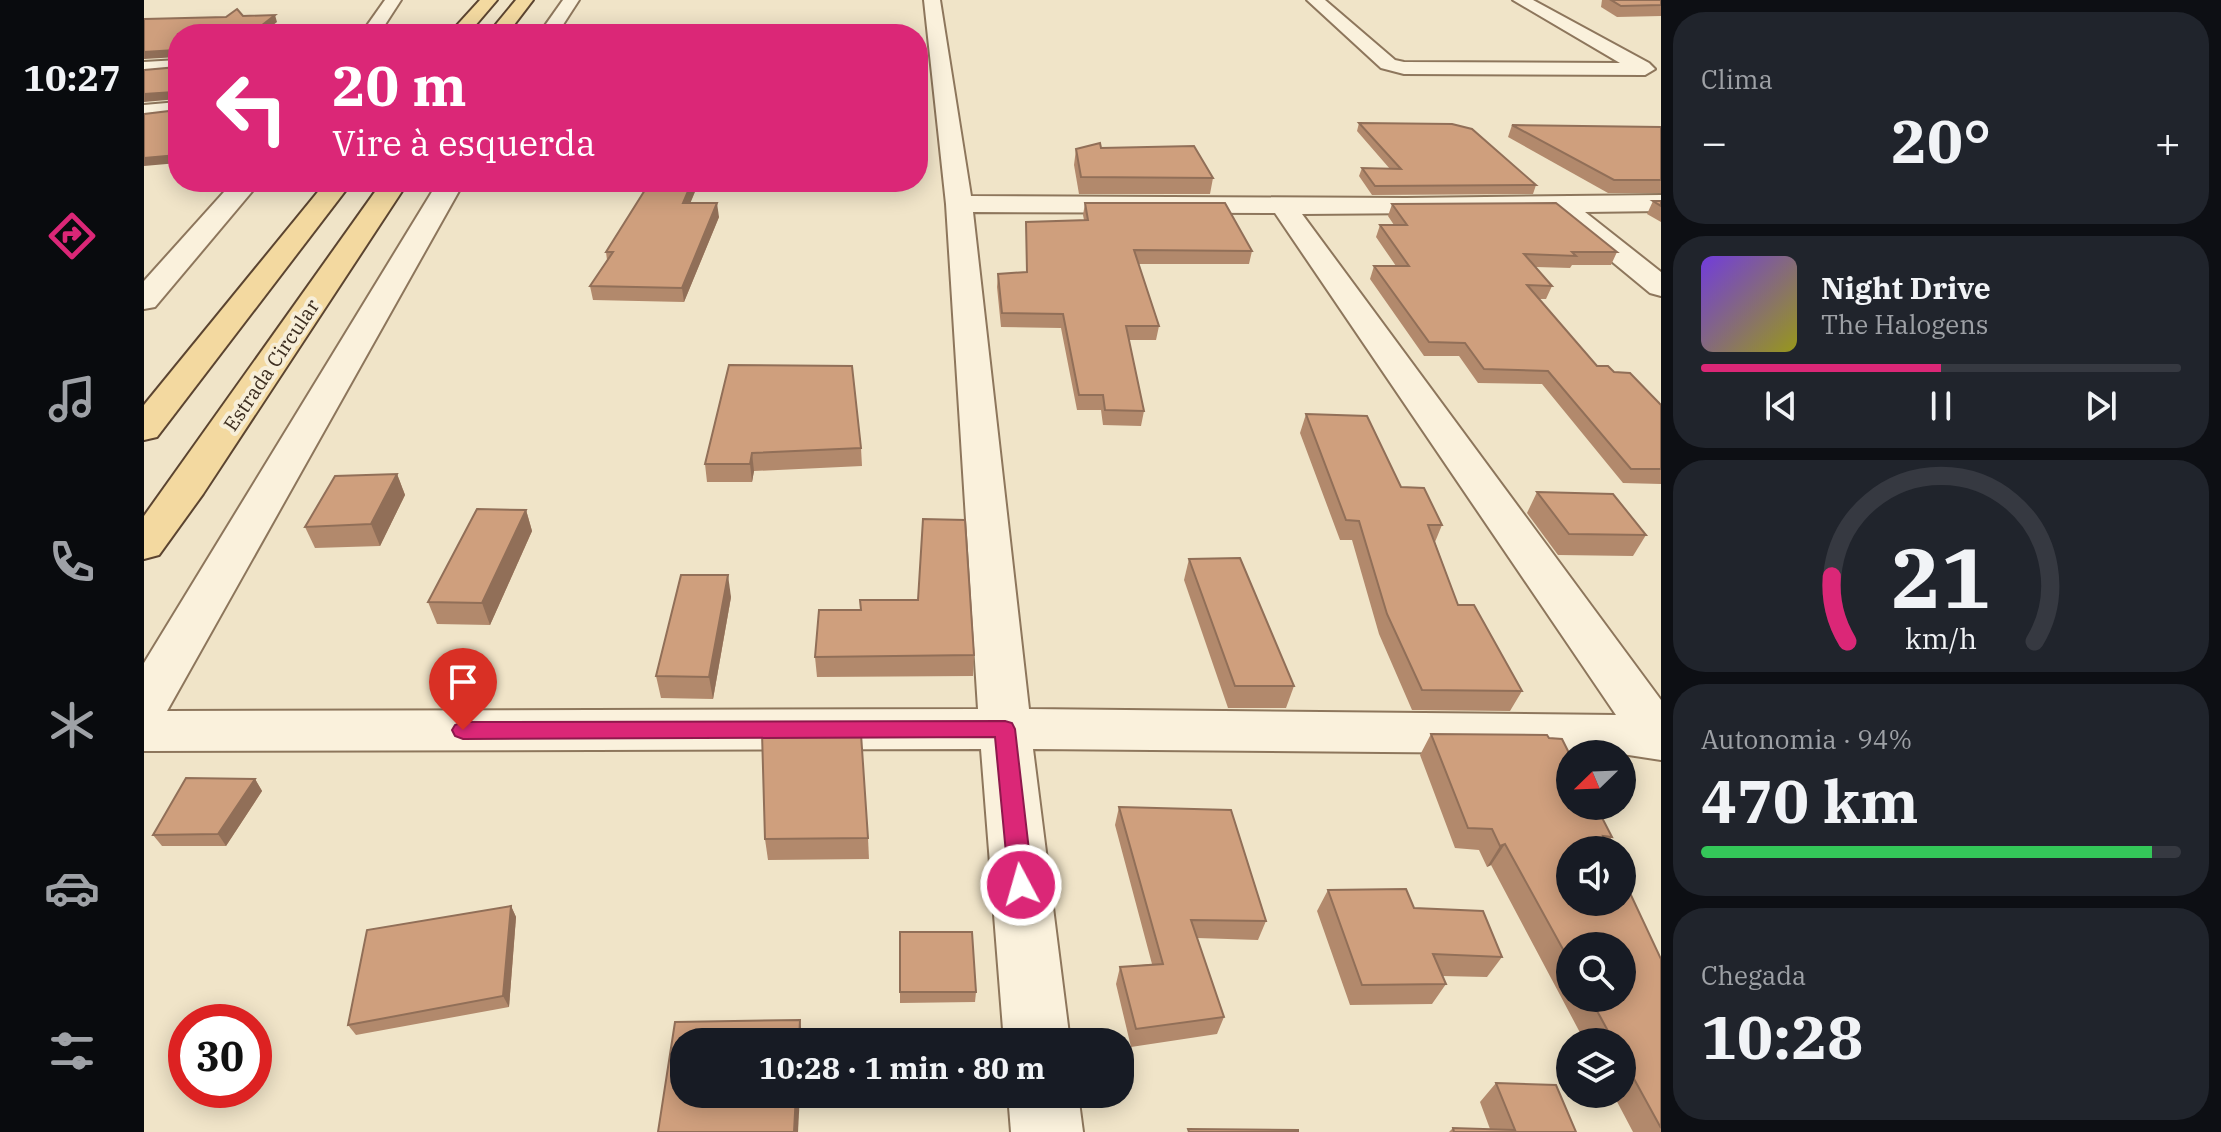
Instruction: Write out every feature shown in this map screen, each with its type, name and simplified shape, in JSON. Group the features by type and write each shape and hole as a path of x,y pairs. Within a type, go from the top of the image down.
{"main road":[{"path":"467,24 489,0"},
{"path":"505,24 525,0"},
{"path":"144,429 331,192"},
{"name":"Estrada Circular","path":"144,545 189,485 388,192"}],"street":[{"path":"377,24 393,0"},
{"path":"555,24 571,0"},
{"path":"932,0 959,204 1005,729 1036,1028"},
{"path":"1315,0 1388,64 1404,68 1655,74"},
{"path":"1521,0 1655,74"},
{"path":"144,68 168,67"},
{"path":"144,112 168,110"},
{"path":"144,300 238,192"},
{"path":"144,706 445,192"},
{"path":"1557,203 1661,287"},
{"path":"959,204 1283,206 1661,203"},
{"path":"1283,206 1660,738"},
{"path":"144,255 188,249"},
{"path":"144,731 1005,729 1660,738"},
{"path":"1044,1108 1047,1132"}],"building":[{"path":"1611,0 1661,0 1661,5 1621,6"},
{"path":"237,9 243,16 275,15 264,24 168,24 168,50 144,52 144,19 226,17"},
{"path":"168,68 168,92 144,94 144,70"},
{"path":"168,111 168,156 144,158 144,114"},
{"path":"1359,123 1452,124 1472,129 1536,185 1375,186 1362,168 1401,169"},
{"path":"1512,125 1661,127 1661,180 1614,180"},
{"path":"1100,143 1101,148 1194,146 1213,178 1081,177 1076,149"},
{"path":"644,192 688,192 683,203 717,203 682,288 590,286 613,252 606,252"},
{"path":"1085,203 1225,203 1252,251 1134,250 1159,326 1126,326 1144,411 1105,410 1103,395 1079,395 1063,314 1002,313 998,274 1027,272 1026,222 1088,220"},
{"path":"1556,203 1617,252 1572,252 1576,256 1524,254 1552,286 1527,285 1597,366 1630,373 1661,405 1661,469 1631,469 1548,371 1484,369 1465,343 1429,342 1374,266 1409,266 1380,225 1407,225 1392,204"},
{"path":"729,365 852,366 861,448 752,453 750,464 705,464"},
{"path":"1306,414 1367,416 1401,487 1424,488 1442,525 1428,525 1458,605 1474,605 1522,691 1422,690 1387,614 1359,521 1346,520"},
{"path":"397,474 371,524 305,527 335,476"},
{"path":"1537,492 1613,494 1646,535 1569,534"},
{"path":"477,509 526,510 482,603 428,602"},
{"path":"923,519 965,520 974,655 815,657 819,610 861,610 860,600 918,600"},
{"path":"1240,558 1294,686 1235,686 1189,559"},
{"path":"681,575 728,575 709,677 656,676"},
{"path":"762,733 861,734 868,838 765,839"},
{"path":"1431,734 1547,735 1562,739 1556,740 1556,820 1603,820 1611,836 1556,836 1556,916 1636,916 1636,906 1661,959 1661,1128 1636,1082 1636,1028 1606,1028 1598,1012 1636,1012 1636,932 1556,932 1556,937 1505,844 1500,846 1492,829 1468,828"},
{"path":"186,778 255,779 218,834 153,835"},
{"path":"1119,807 1231,810 1266,921 1191,920 1224,1017 1136,1029 1120,967 1163,964"},
{"path":"1406,889 1414,908 1483,911 1502,957 1433,954 1446,984 1362,985 1328,890"},
{"path":"511,906 503,996 348,1025 367,930"},
{"path":"900,932 972,932 976,992 900,992"},
{"path":"800,1020 800,1028 674,1028 675,1022"},
{"path":"670,1054 670,1108 795,1108 794,1132 658,1132"},
{"path":"1496,1083 1556,1085 1556,1108 1566,1108 1576,1132 1454,1132 1453,1128 1515,1130"},
{"path":"1188,1129 1298,1130 1298,1132 1189,1132"}],"route":[{"path":"463,730 1005,729 1021,885"}]}
